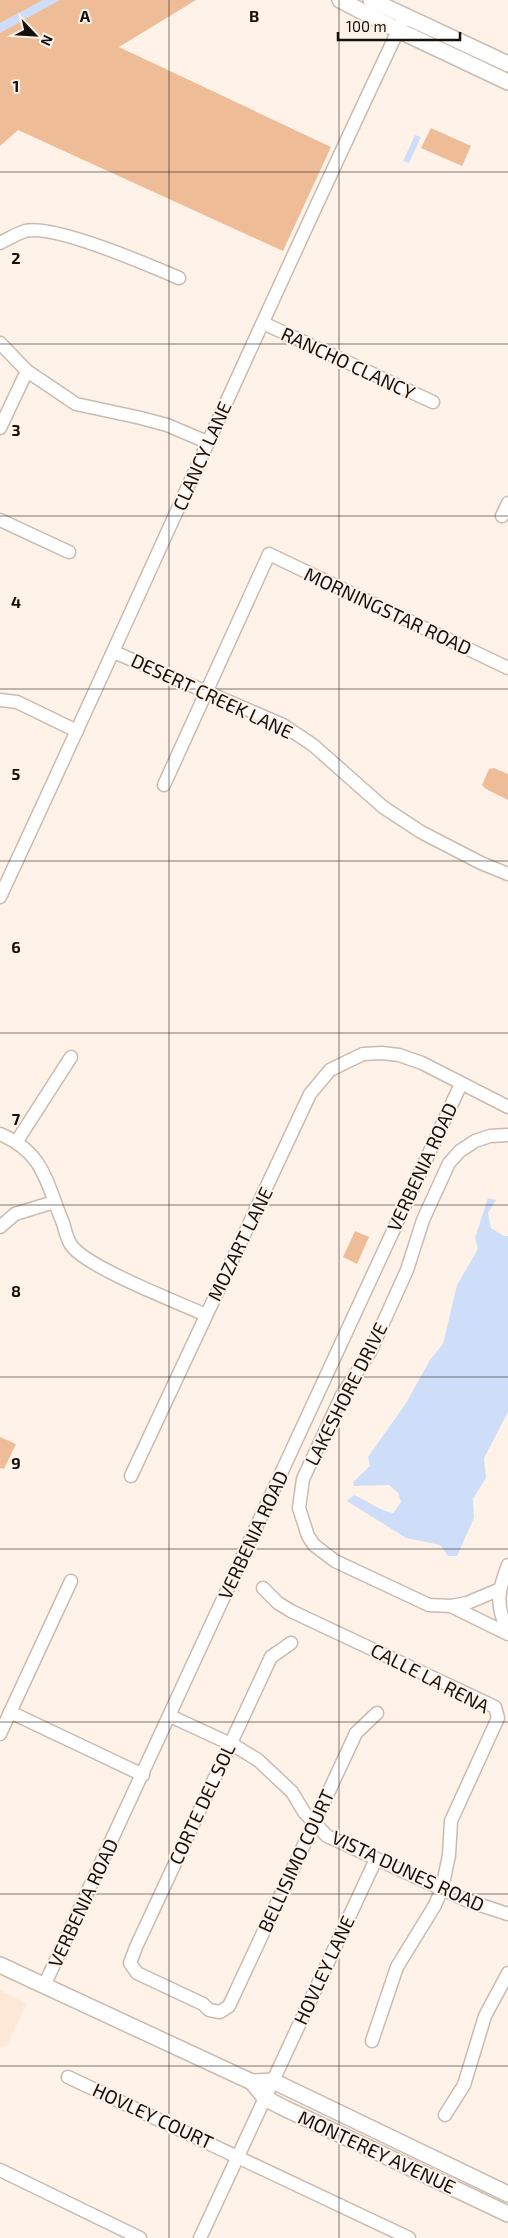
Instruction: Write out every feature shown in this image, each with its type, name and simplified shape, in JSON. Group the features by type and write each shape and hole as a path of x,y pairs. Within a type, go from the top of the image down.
{"main road":[{"path":"340,0 398,30 508,82"},
{"path":"371,0 508,64"},
{"name":"MONTEREY AVENUE","path":"0,1965 252,2082 265,2098 508,2214"},
{"name":"MONTEREY AVENUE","path":"252,2082 273,2081 508,2194"}],"street":[{"name":"CLANCY LANE","path":"0,897 114,652 207,442 405,16"},
{"path":"0,243 26,231 53,231 141,262 179,278"},
{"name":"RANCHO CLANCY","path":"263,323 433,402"},
{"path":"0,343 27,371 76,404 150,420 207,442"},
{"path":"0,428 27,371"},
{"path":"502,516 508,503"},
{"path":"0,520 68,552"},
{"name":"MORNINGSTAR ROAD","path":"207,693 269,554 508,668"},
{"name":"DESERT CREEK LANE","path":"114,652 283,725 313,745 383,807 421,832 481,863 508,874"},
{"path":"164,785 207,693"},
{"path":"0,700 17,702 77,731"},
{"name":"MOZART LANE","path":"0,1134 17,1141 36,1159 48,1182 71,1245 92,1262 206,1315 310,1094 330,1070 362,1054 399,1054 508,1107"},
{"path":"17,1141 71,1057"},
{"name":"VERBENIA ROAD","path":"44,1986 461,1084"},
{"name":"LAKESHORE DRIVE","path":"508,1135 490,1136 475,1142 460,1151 449,1163 424,1220 408,1270 370,1352 342,1395 303,1479 300,1494 302,1523 314,1545 325,1555 429,1605 451,1606 508,1632"},
{"path":"0,1227 15,1214 54,1202"},
{"path":"131,1476 206,1315"},
{"path":"508,1565 498,1590 502,1619 508,1632"},
{"path":"0,1734 70,1581"},
{"name":"CALLE LA RENA","path":"263,1588 278,1603 291,1611 495,1707 498,1718 451,1821 449,1855 442,1889 435,1905 397,1967 372,2041"},
{"path":"451,1606 467,1603 498,1590"},
{"name":"CORTE DEL SOL","path":"220,2012 209,2010 203,2004 137,1973 130,1962 272,1657 291,1643"},
{"path":"10,1712 143,1775"},
{"name":"BELLISIMO COURT","path":"220,2012 229,2006 356,1733 377,1713"},
{"name":"VISTA DUNES ROAD","path":"170,1716 230,1744 258,1760 292,1792 314,1823 327,1836 484,1908 508,1914"},
{"name":"HOVLEY LANE","path":"200,2238 376,1859"},
{"path":"446,2115 464,2085 485,2016 508,1973"},
{"name":"HOVLEY COURT","path":"68,2077 408,2238"},
{"path":"0,2170 140,2238"}],"shaded area":[{"path":"0,0 196,0 119,47 331,147 283,251 18,130 0,146"},
{"path":"431,128 471,146 462,166 421,148"},
{"path":"494,768 508,774 508,800 482,785 489,769"},
{"path":"355,1231 369,1237 357,1264 343,1257"},
{"path":"0,1437 16,1444 4,1469 0,1468"},
{"path":"0,1990 27,2003 7,2046 0,2047"}],"water":[{"path":"43,0 60,0 0,33 0,23"},
{"path":"415,135 421,137 409,163 403,161"},
{"path":"488,1198 496,1200 488,1213 491,1228 504,1236 508,1236 508,1412 484,1458 486,1478 473,1499 474,1518 457,1556 448,1556 440,1545 406,1538 347,1501 354,1495 382,1510 393,1513 401,1502 398,1493 389,1485 354,1486 353,1482 370,1466 368,1457 406,1403 430,1360 443,1344 457,1285 478,1249 475,1238"}]}
